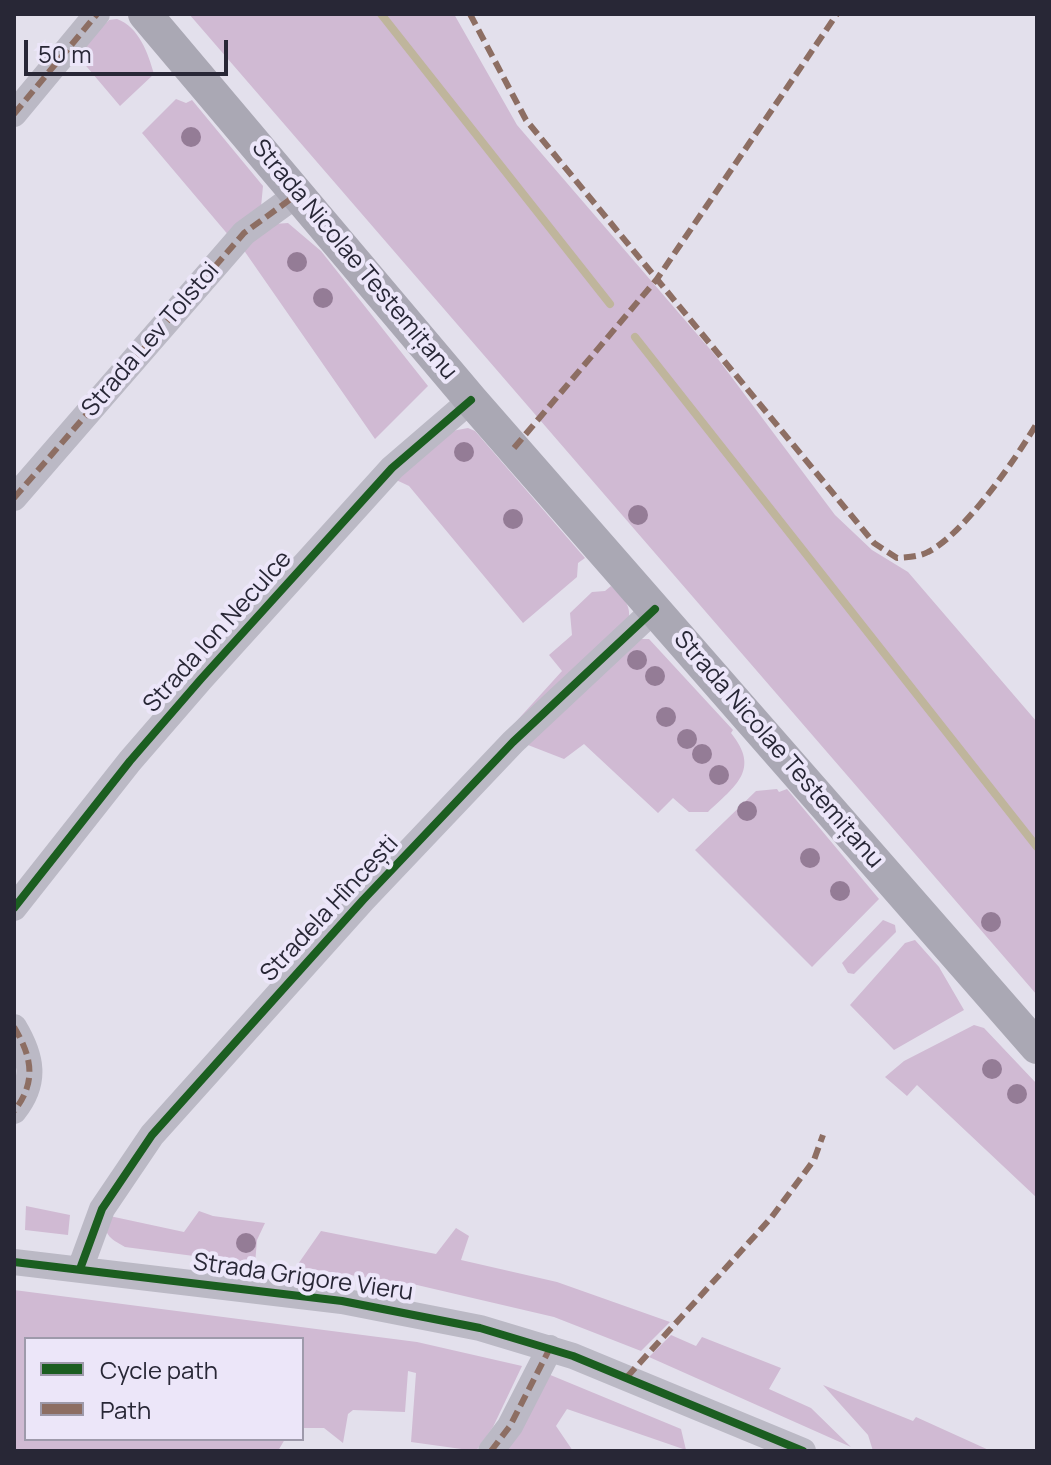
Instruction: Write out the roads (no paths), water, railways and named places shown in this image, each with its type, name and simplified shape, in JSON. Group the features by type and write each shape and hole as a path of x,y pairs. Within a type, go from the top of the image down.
{"main road":[{"name":"Strada Nicolae Testemițanu","path":"145,14 471,400 1037,1047"}],"street":[{"path":"14,114 97,14"},
{"name":"Strada Lev Tolstoi","path":"14,498 244,233 299,193"},
{"name":"Strada Ion Neculce","path":"14,908 130,761 201,679 392,468 471,400"},
{"name":"Stradela Hîncești","path":"80,1269 102,1209 116,1183 152,1135 363,900 513,742 655,609"},
{"path":"14,1027 31,1065 31,1083 14,1111"},
{"name":"Strada Grigore Vieru","path":"14,1262 342,1301 480,1328 550,1348 803,1451"},
{"path":"491,1451 510,1426 550,1348"}],"waterway":[{"path":"381,14 610,304"},
{"path":"635,337 1037,847"}]}
